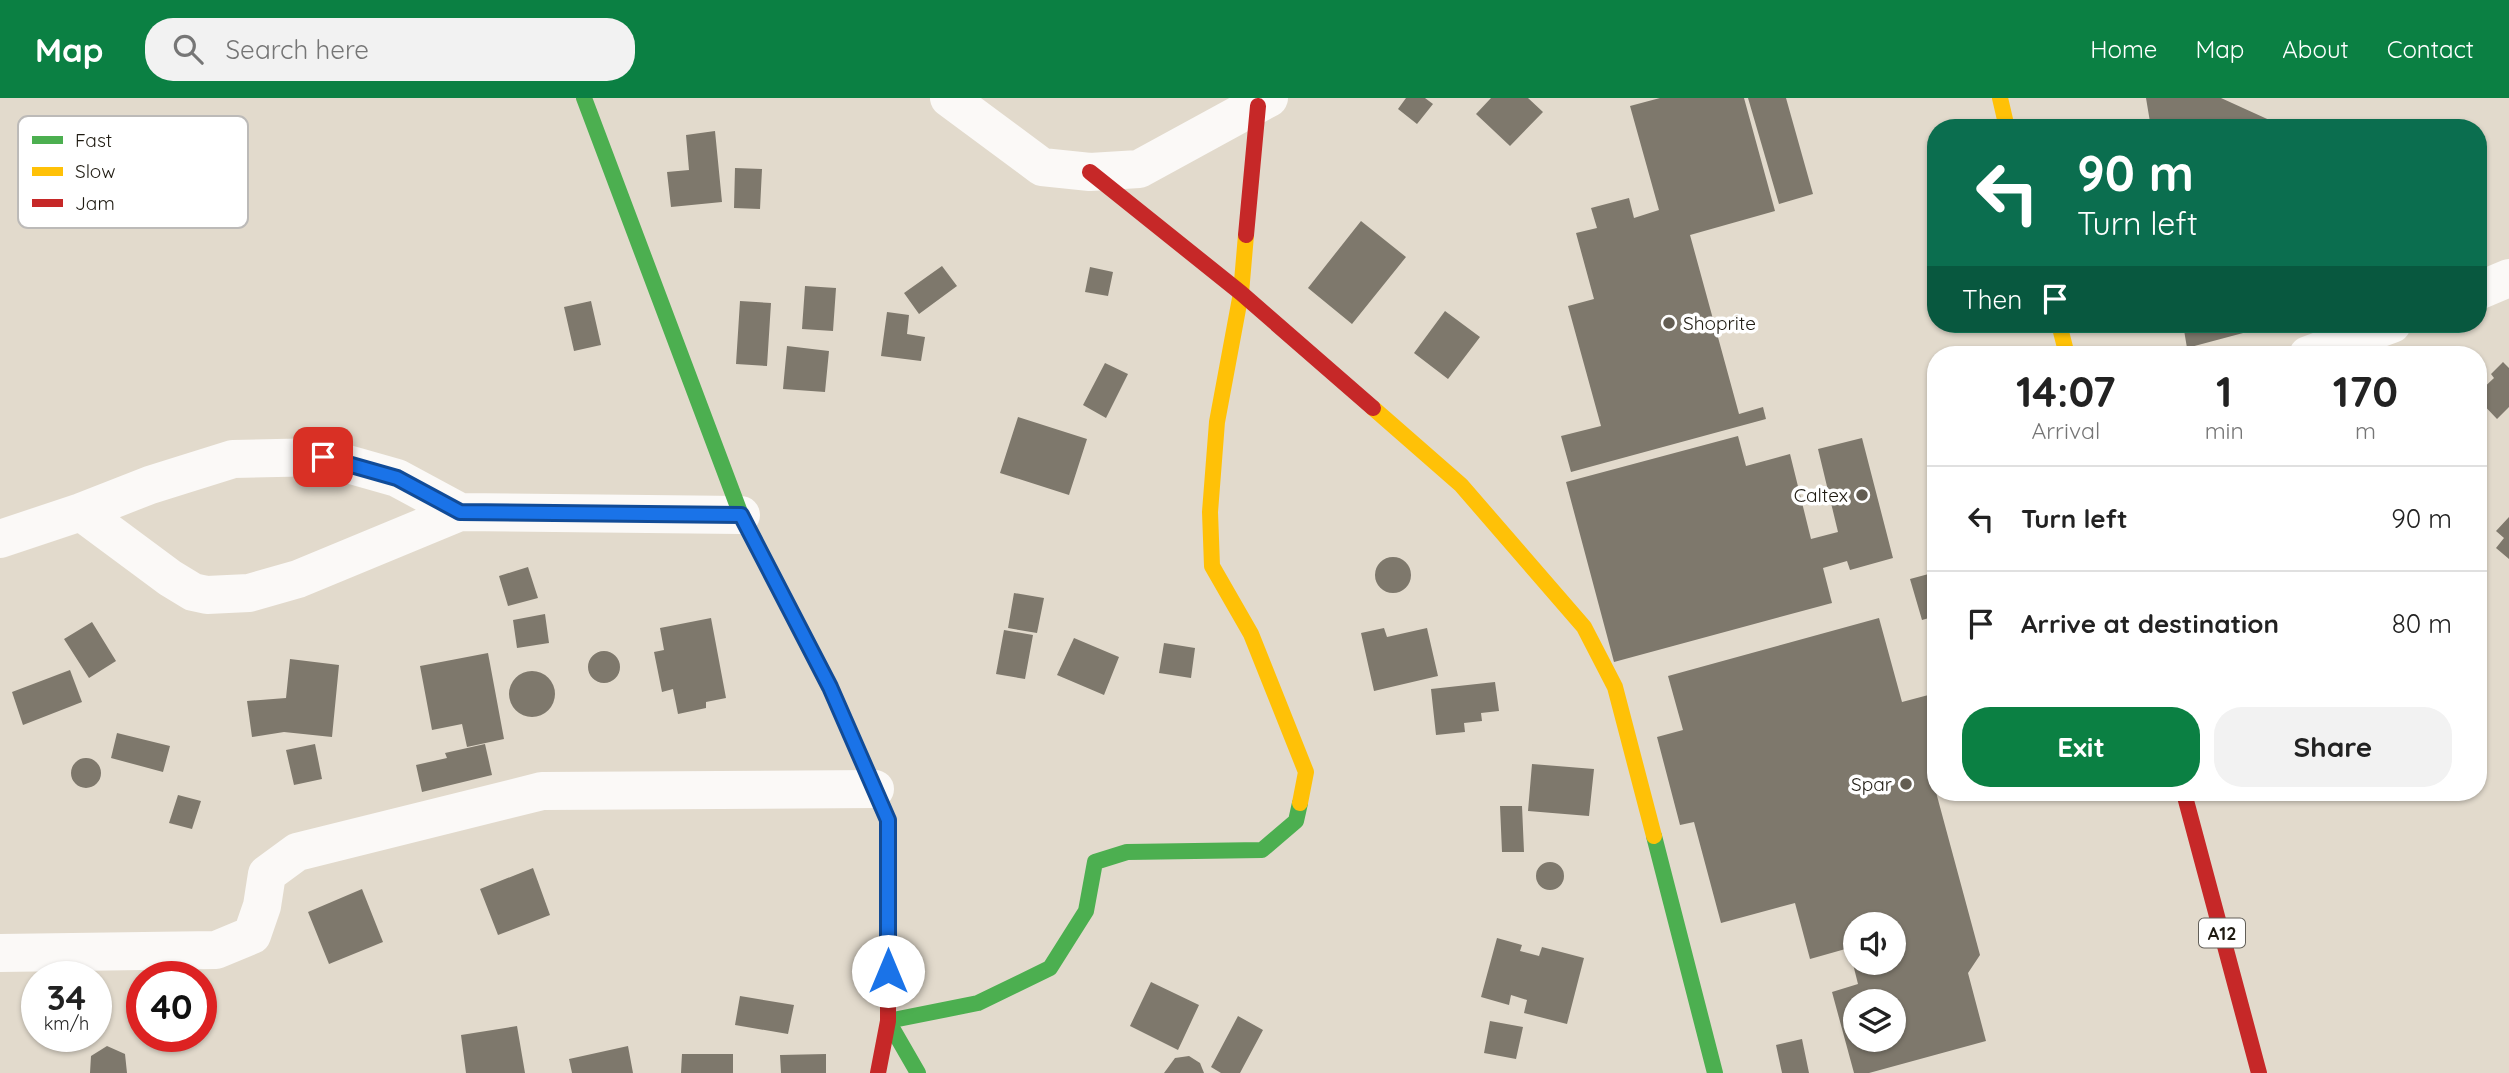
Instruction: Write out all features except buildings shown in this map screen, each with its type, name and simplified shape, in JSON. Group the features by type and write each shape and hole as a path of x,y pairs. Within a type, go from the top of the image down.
{"street":[{"path":"584,98 741,515 830,687 888,820 888,1021 878,1073"},
{"path":"949,98 1042,167 1090,172 1139,169 1263,102"},
{"path":"2000,98 2005,119"},
{"path":"888,1021 978,1003 1050,968 1086,911 1095,862 1127,852 1262,850 1296,821 1306,772 1251,634 1213,566 1210,512 1217,422 1241,293 1263,102"},
{"path":"1090,172 1241,293 1461,485 1584,627 1615,687 1715,1073"},
{"path":"2487,287 2509,278"},
{"path":"2332,346 2368,333"},
{"path":"0,539 150,485 233,460 323,457 397,478 460,512"},
{"path":"81,512 170,578 192,592 207,595 249,593 298,579 460,512 741,515"},
{"path":"0,953 216,950 252,935 262,906 267,874 297,852 542,790 875,789"},
{"name":"A12","path":"2186,801 2259,1073"},
{"path":"888,1021 918,1073"}],"traffic: fast":[{"path":"584,98 741,515 759,550"},
{"path":"918,1073 888,1021 978,1003 1050,968 1086,911 1095,862 1127,852 1262,850 1296,821 1300,803"},
{"path":"1654,836 1715,1073"}],"traffic: slow":[{"path":"2000,98 2005,119"},
{"path":"1246,235 1241,293 1217,422 1210,512 1212,566 1251,634 1306,772 1300,803"},
{"path":"2061,333 2065,346"},
{"path":"1373,408 1461,485 1584,627 1615,687 1654,836"},
{"path":"759,550 830,687 888,820 888,839"}],"traffic: jam":[{"path":"1246,235 1258,106"},
{"path":"1090,172 1241,293 1373,408"},
{"path":"2186,801 2259,1073"},
{"path":"878,1073 888,1021 888,839"}],"place":[{"name":"Shoprite","path":"1669,323"},
{"name":"Caltex","path":"1862,495"},
{"name":"Spar","path":"1906,784"}],"route":[{"path":"323,457 397,478 460,512 741,515 830,687 888,820 888,971"}]}
